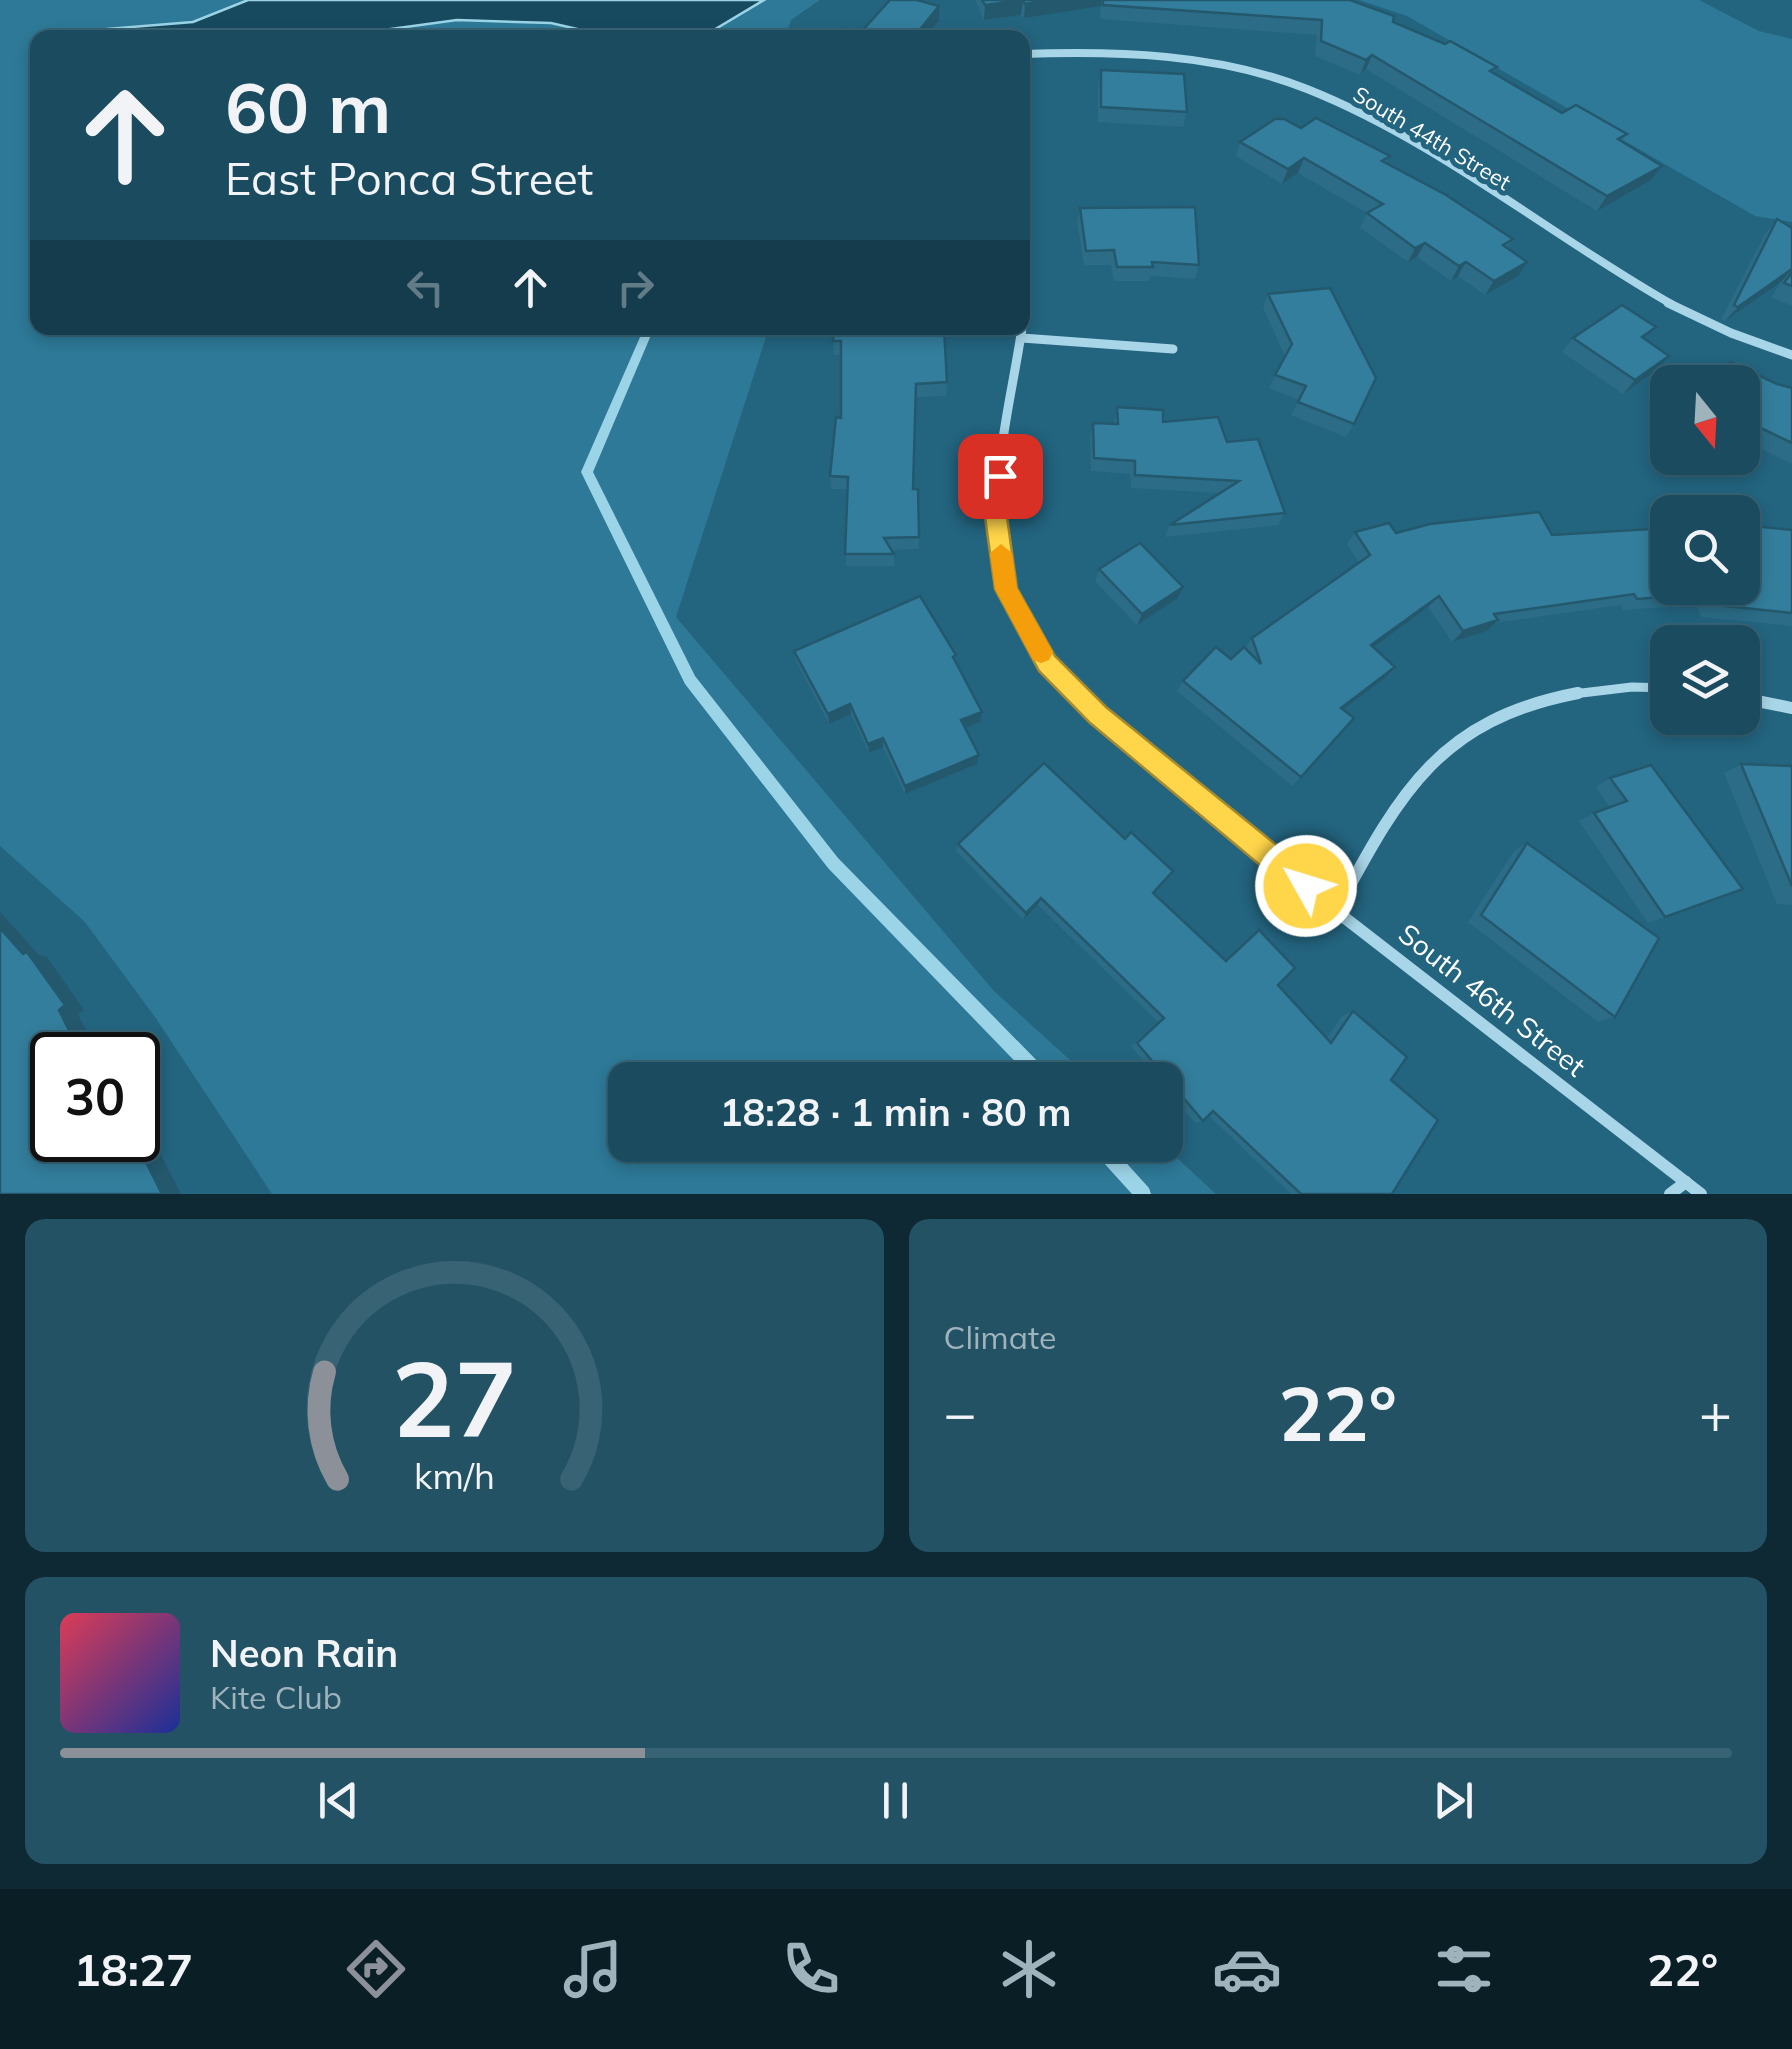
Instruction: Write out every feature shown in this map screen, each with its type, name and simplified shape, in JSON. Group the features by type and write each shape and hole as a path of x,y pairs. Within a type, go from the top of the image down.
{"street":[{"name":"South 44th Street","path":"1030,54 1148,54 1221,64 1340,102 1662,300 1742,340 1792,356"},
{"path":"1030,334 1174,349"},
{"name":"South 46th Street","path":"1022,335 995,510 1006,589 1047,664 1098,714 1336,911 1686,1188 1701,1194"},
{"path":"1336,911 1402,794 1447,747 1506,714 1568,694 1650,687"},
{"path":"1760,702 1792,708"},
{"path":"1670,1194 1686,1188"}],"shaded area":[{"path":"0,0 820,0 791,20 788,30 30,30 30,335 767,335 676,617 994,991 1072,1062 608,1062 608,1162 1181,1162 1216,1194 272,1194 155,1017 84,921 0,846"},
{"path":"248,0 764,0 714,30 582,30 551,23 457,20 383,30 102,30 193,22"},
{"path":"1359,0 1699,0 1759,31 1792,39 1792,222 1755,216 1407,16"}],"building":[{"path":"890,0 917,0 939,6 920,30 863,30"},
{"path":"982,0 1023,0 985,5"},
{"path":"1103,0 1350,0 1394,16 1393,22 1445,44 1450,41 1497,67 1490,71 1562,113 1576,105 1627,134 1618,139 1662,166 1607,196 1372,55 1366,60 1321,41 1322,20 1103,5"},
{"path":"1101,70 1184,74 1187,112 1101,107"},
{"path":"1316,118 1390,156 1382,161 1446,195 1513,239 1503,245 1527,262 1494,281 1466,262 1459,266 1425,243 1415,248 1367,213 1383,204 1304,158 1288,169 1240,142 1275,119 1301,128"},
{"path":"1195,207 1199,265 1152,262 1153,267 1117,267 1114,250 1086,251 1080,208"},
{"path":"1777,219 1792,228 1792,269 1738,307 1734,305"},
{"path":"1330,288 1376,378 1354,424 1298,402 1306,386 1275,375 1292,344 1268,294"},
{"path":"1622,305 1656,327 1642,337 1669,356 1650,365 1650,369 1635,380 1573,338"},
{"path":"833,335 944,335 947,382 916,384 913,489 918,489 919,537 884,538 894,554 845,554 848,477 830,476 836,417 841,418 841,341 833,341"},
{"path":"1760,376 1792,388 1792,443 1760,428"},
{"path":"1117,407 1163,410 1163,422 1218,417 1227,442 1258,439 1285,513 1170,525 1239,481 1135,475 1135,461 1094,458 1093,423 1118,424"},
{"path":"1539,512 1552,535 1650,529 1650,598 1637,599 1634,594 1494,614 1498,620 1463,631 1439,596 1371,645 1395,667 1341,708 1354,718 1301,777 1183,681 1216,647 1231,659 1244,647 1261,664 1252,638 1370,555 1355,532 1389,523 1396,533 1430,524"},
{"path":"1760,527 1792,530 1792,613 1716,605 1760,605"},
{"path":"1140,543 1183,587 1142,614 1099,569"},
{"path":"920,596 956,655 953,657 982,712 961,720 979,755 905,786 883,738 868,744 850,704 828,714 794,651"},
{"path":"1044,763 1125,839 1131,832 1173,871 1153,893 1226,961 1259,930 1295,968 1278,985 1331,1043 1353,1011 1407,1057 1391,1080 1438,1120 1392,1194 1301,1194 1213,1111 1203,1121 1183,1097 1183,1062 1153,1062 1137,1043 1164,1018 1041,898 1026,913 958,844"},
{"path":"1741,764 1792,766 1792,886"},
{"path":"1651,765 1743,889 1665,917 1594,813 1627,801 1610,778"},
{"path":"1527,843 1659,938 1615,1017 1481,915"},
{"path":"0,928 23,954 27,952 65,1005 59,1010 70,1032 30,1032 30,1162 146,1162 162,1194 0,1194"}],"waterway":[{"path":"646,335 587,472 690,680 833,863 1026,1062"},
{"path":"1114,1162 1143,1194"}],"slow traffic":[{"path":"1001,553 1006,589 1041,652"}],"route":[{"path":"1000,476 995,510 1006,589 1047,664 1098,714 1306,886"}]}
